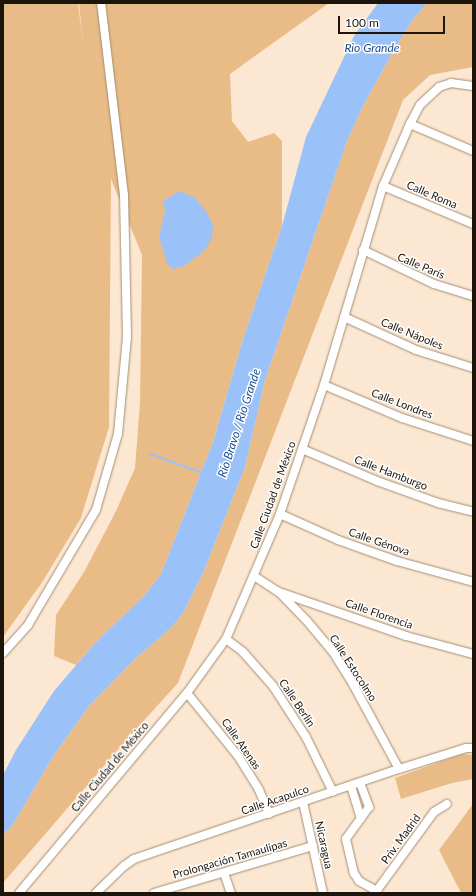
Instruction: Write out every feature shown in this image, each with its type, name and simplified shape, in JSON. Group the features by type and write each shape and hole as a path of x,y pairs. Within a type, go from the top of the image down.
{"street":[{"path":"3,653 28,625 96,510 118,434 127,337 124,195 101,3"},
{"name":"Calle Ciudad de México","path":"19,893 187,693 226,639 280,514 324,385 383,186 410,124 420,105 439,87 451,83 473,86"},
{"path":"410,124 473,151"},
{"name":"Calle Roma","path":"383,186 473,224"},
{"name":"Calle París","path":"363,250 434,284 473,296"},
{"name":"Calle Nápoles","path":"344,317 416,350 473,368"},
{"name":"Calle Londres","path":"324,385 402,418 473,441"},
{"name":"Calle Hamburgo","path":"302,448 377,481 438,503 473,512"},
{"name":"Calle Génova","path":"280,514 338,540 397,561 473,582"},
{"name":"Calle Estocolmo","path":"254,576 279,592 307,621 333,652 354,686 399,769"},
{"name":"Calle Florencia","path":"279,592 406,636 473,654"},
{"name":"Calle Berlín","path":"226,639 243,652 273,686 306,738 333,792"},
{"name":"Calle Atenas","path":"187,693 238,756 259,790 269,814"},
{"name":"Calle Acapulco","path":"96,893 129,862 399,769 466,748 473,748"},
{"name":"Priv. Madrid","path":"360,783 368,807 346,839 354,873 359,881 376,892 434,812 446,804"},
{"path":"351,786 361,818"},
{"name":"Nicaragua","path":"303,802 323,893"},
{"name":"Prolongación Tamaulipas","path":"154,893 313,846"},
{"path":"224,872 231,893"},
{"path":"14,893 26,883 30,893"}],"shaded area":[{"path":"3,3 78,3 83,44 79,3 329,3 230,74 232,121 248,142 274,133 282,141 282,226 243,339 213,442 161,574 145,595 95,643 76,665 54,656 56,615 84,572 116,511 135,468 140,403 142,255 111,179 109,427 81,518 43,581 3,637"},
{"path":"427,3 473,3 473,67 430,75 403,100 178,683 128,738 3,883 3,834 12,826 54,755 89,706 137,657 172,627 183,613 203,573 245,467 265,380 347,141 364,104 398,43 414,18"},
{"path":"462,754 473,755 473,779 452,783 401,799 395,778"},
{"path":"473,804 473,893 461,893 439,850"}],"water":[{"name":"Rio Grande","path":"378,3 427,3 414,18 398,43 364,104 347,141 265,380 245,467 203,573 183,613 172,627 137,657 89,706 54,755 12,826 3,834 3,775 16,750 54,691 95,643 145,595 161,574 213,442 243,339 282,226 306,137 354,36"},
{"path":"179,191 194,197 206,211 213,225 212,238 204,251 184,266 173,269 167,263 160,240 160,232 165,211 163,201"}],"waterway":[{"path":"150,454 203,473"}],"water label":[{"name":"Río Bravo / Rio Grande","path":"239,423"}]}
